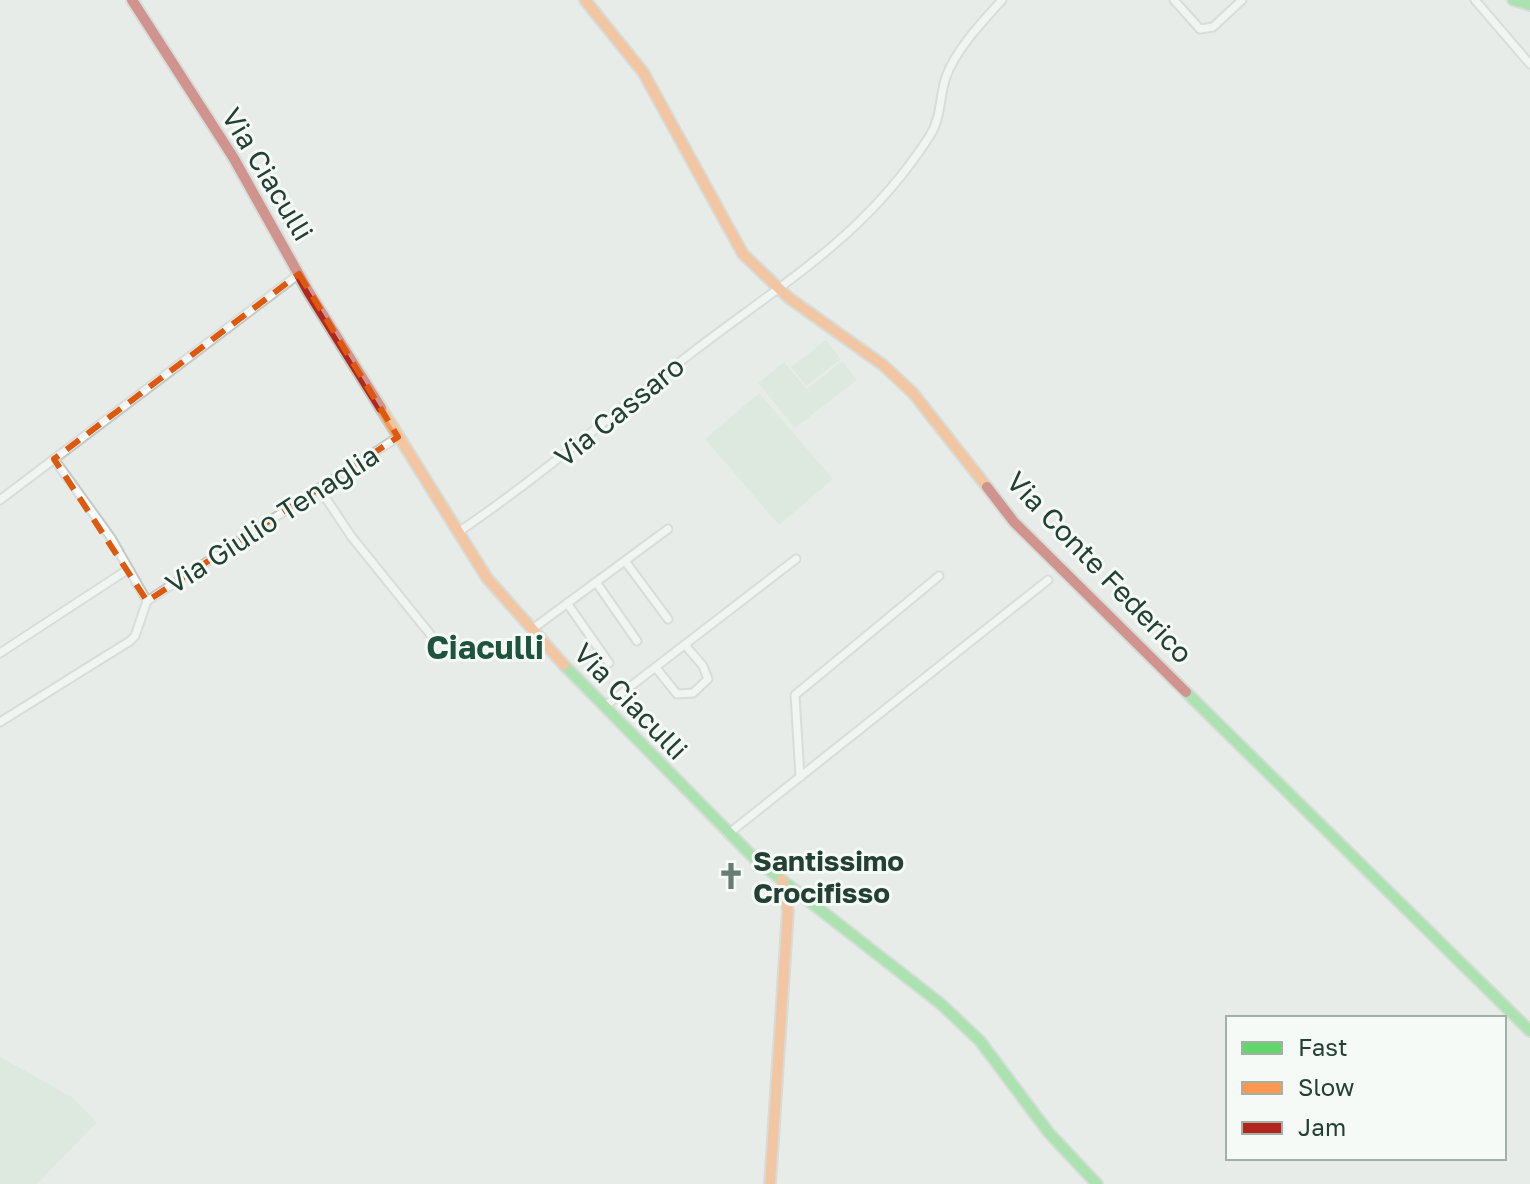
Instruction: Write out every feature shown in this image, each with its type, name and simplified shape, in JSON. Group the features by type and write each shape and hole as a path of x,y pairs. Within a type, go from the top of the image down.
{"street":[{"name":"Via Ciaculli","path":"132,0 185,87 232,155 299,274 487,578 531,630 728,834 941,1004 980,1041 1049,1133 1097,1184"},
{"name":"Via Conte Federico","path":"585,0 594,16 625,47 643,72 743,254 780,289 883,365 913,393 1014,522 1194,696 1530,1031"},
{"name":"Via Cassaro","path":"457,533 516,493 859,224 916,158 936,127 945,79 954,60 1002,0"},
{"path":"1174,0 1200,29 1213,27 1242,0"},
{"path":"1475,0 1530,64"},
{"path":"1513,0 1530,5"},
{"path":"0,500 299,274"},
{"name":"Via Giulio Tenaglia","path":"147,601 398,437"},
{"path":"0,722 130,641 135,636 147,601 111,538 54,459"},
{"path":"319,488 351,536 430,634"},
{"path":"531,630 668,529"},
{"path":"605,706 796,559"},
{"path":"625,561 668,619"},
{"path":"0,653 127,570"},
{"path":"800,777 795,695 939,576"},
{"path":"728,834 1048,580"},
{"path":"596,582 637,641"},
{"path":"567,603 609,663"},
{"path":"656,668 677,694 693,693 708,679 703,666 685,645"},
{"path":"770,1184 788,911 781,878"}],"highlighted area":[{"path":"299,274 398,437 147,601 54,459"}],"green space":[{"path":"826,340 841,359 806,386 791,367"},
{"path":"842,361 857,380 795,428 758,383 784,362 807,389"},
{"path":"759,393 833,479 779,525 705,439"},
{"path":"0,1057 72,1097 97,1122 37,1184 0,1184"}],"traffic: fast":[{"path":"1513,0 1530,5"},
{"path":"564,665 755,859 941,1004 980,1041 1049,1133 1097,1184"},
{"path":"1186,692 1530,1031"}],"traffic: slow":[{"path":"585,0 643,72 743,254 789,298 883,365 913,393 987,487"},
{"path":"381,408 487,578 564,665"},
{"path":"770,1184 788,911 782,880"}],"traffic: jam":[{"path":"132,0 233,157 308,291 381,408"},
{"path":"987,487 1014,522 1186,692"}],"place":[{"name":"Santissimo Crocifisso","path":"731,876"}],"district":[{"name":"Ciaculli","path":"485,647"}]}
